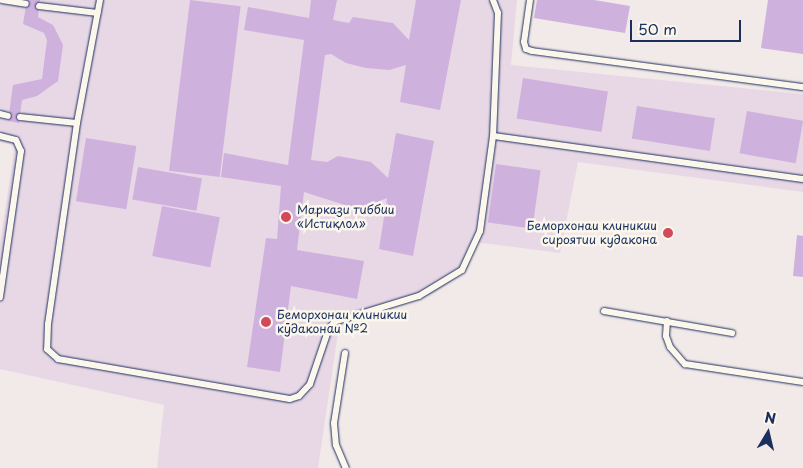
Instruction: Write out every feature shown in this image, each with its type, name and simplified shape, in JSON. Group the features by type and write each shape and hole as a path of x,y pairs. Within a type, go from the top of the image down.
{"lane":[{"path":"2,0 26,4"},
{"path":"100,0 77,123 47,349 65,361 290,399 307,390 328,331 334,322 419,296 462,270 480,231 493,136 498,13 493,0"},
{"path":"530,0 524,42 526,48 532,51 803,87"},
{"path":"39,6 98,13"},
{"path":"0,114 8,116"},
{"path":"20,117 77,123"},
{"path":"0,136 16,140 21,151 0,297"},
{"path":"493,136 803,179"},
{"path":"604,311 732,332"},
{"path":"667,322 666,336 670,347 685,364 803,382"},
{"path":"344,353 334,422 336,444 346,468"}],"shaded area":[{"name":"Маркази тиббии «Истиқлол»","path":"0,0 517,0 511,65 803,94 803,192 578,162 560,253 474,242 463,273 433,294 339,326 318,468 157,468 164,405 0,369 0,243 15,145 0,142"}],"building":[{"path":"27,0 40,0 38,17 53,25 63,45 58,81 37,96 22,100 19,123 8,121 13,85 42,79 47,40 44,33 23,24"},
{"path":"190,0 241,6 220,177 169,171"},
{"path":"311,0 337,0 333,20 349,23 353,17 393,23 409,40 416,0 461,0 440,110 400,102 406,65 389,70 366,68 346,63 331,54 325,55 311,160 327,162 338,156 371,162 388,178 396,133 434,141 413,256 379,249 387,198 367,206 348,206 304,192 297,250 364,261 357,299 291,286 280,372 247,367 266,238 277,239 281,186 221,177 224,153 288,165 304,40 244,30 248,7 309,18"},
{"path":"537,0 594,0 630,6 625,33 534,18"},
{"path":"768,0 803,0 803,54 761,48"},
{"path":"523,78 608,91 602,132 517,118"},
{"path":"637,106 715,118 710,151 632,139"},
{"path":"747,111 803,121 796,163 740,153"},
{"path":"86,138 136,146 126,209 76,201"},
{"path":"496,164 541,170 532,229 488,222"},
{"path":"138,167 202,178 196,211 132,199"},
{"path":"162,206 220,217 210,267 152,256"},
{"path":"797,235 803,236 803,277 793,276"}],"place":[{"name":"Маркази тиббии «Истиқлол»","path":"286,217"},
{"name":"Беморхонаи клиникии сироятии кудакона","path":"668,233"},
{"name":"Беморхонаи клиникии кӯдаконаи №2","path":"266,322"}]}
